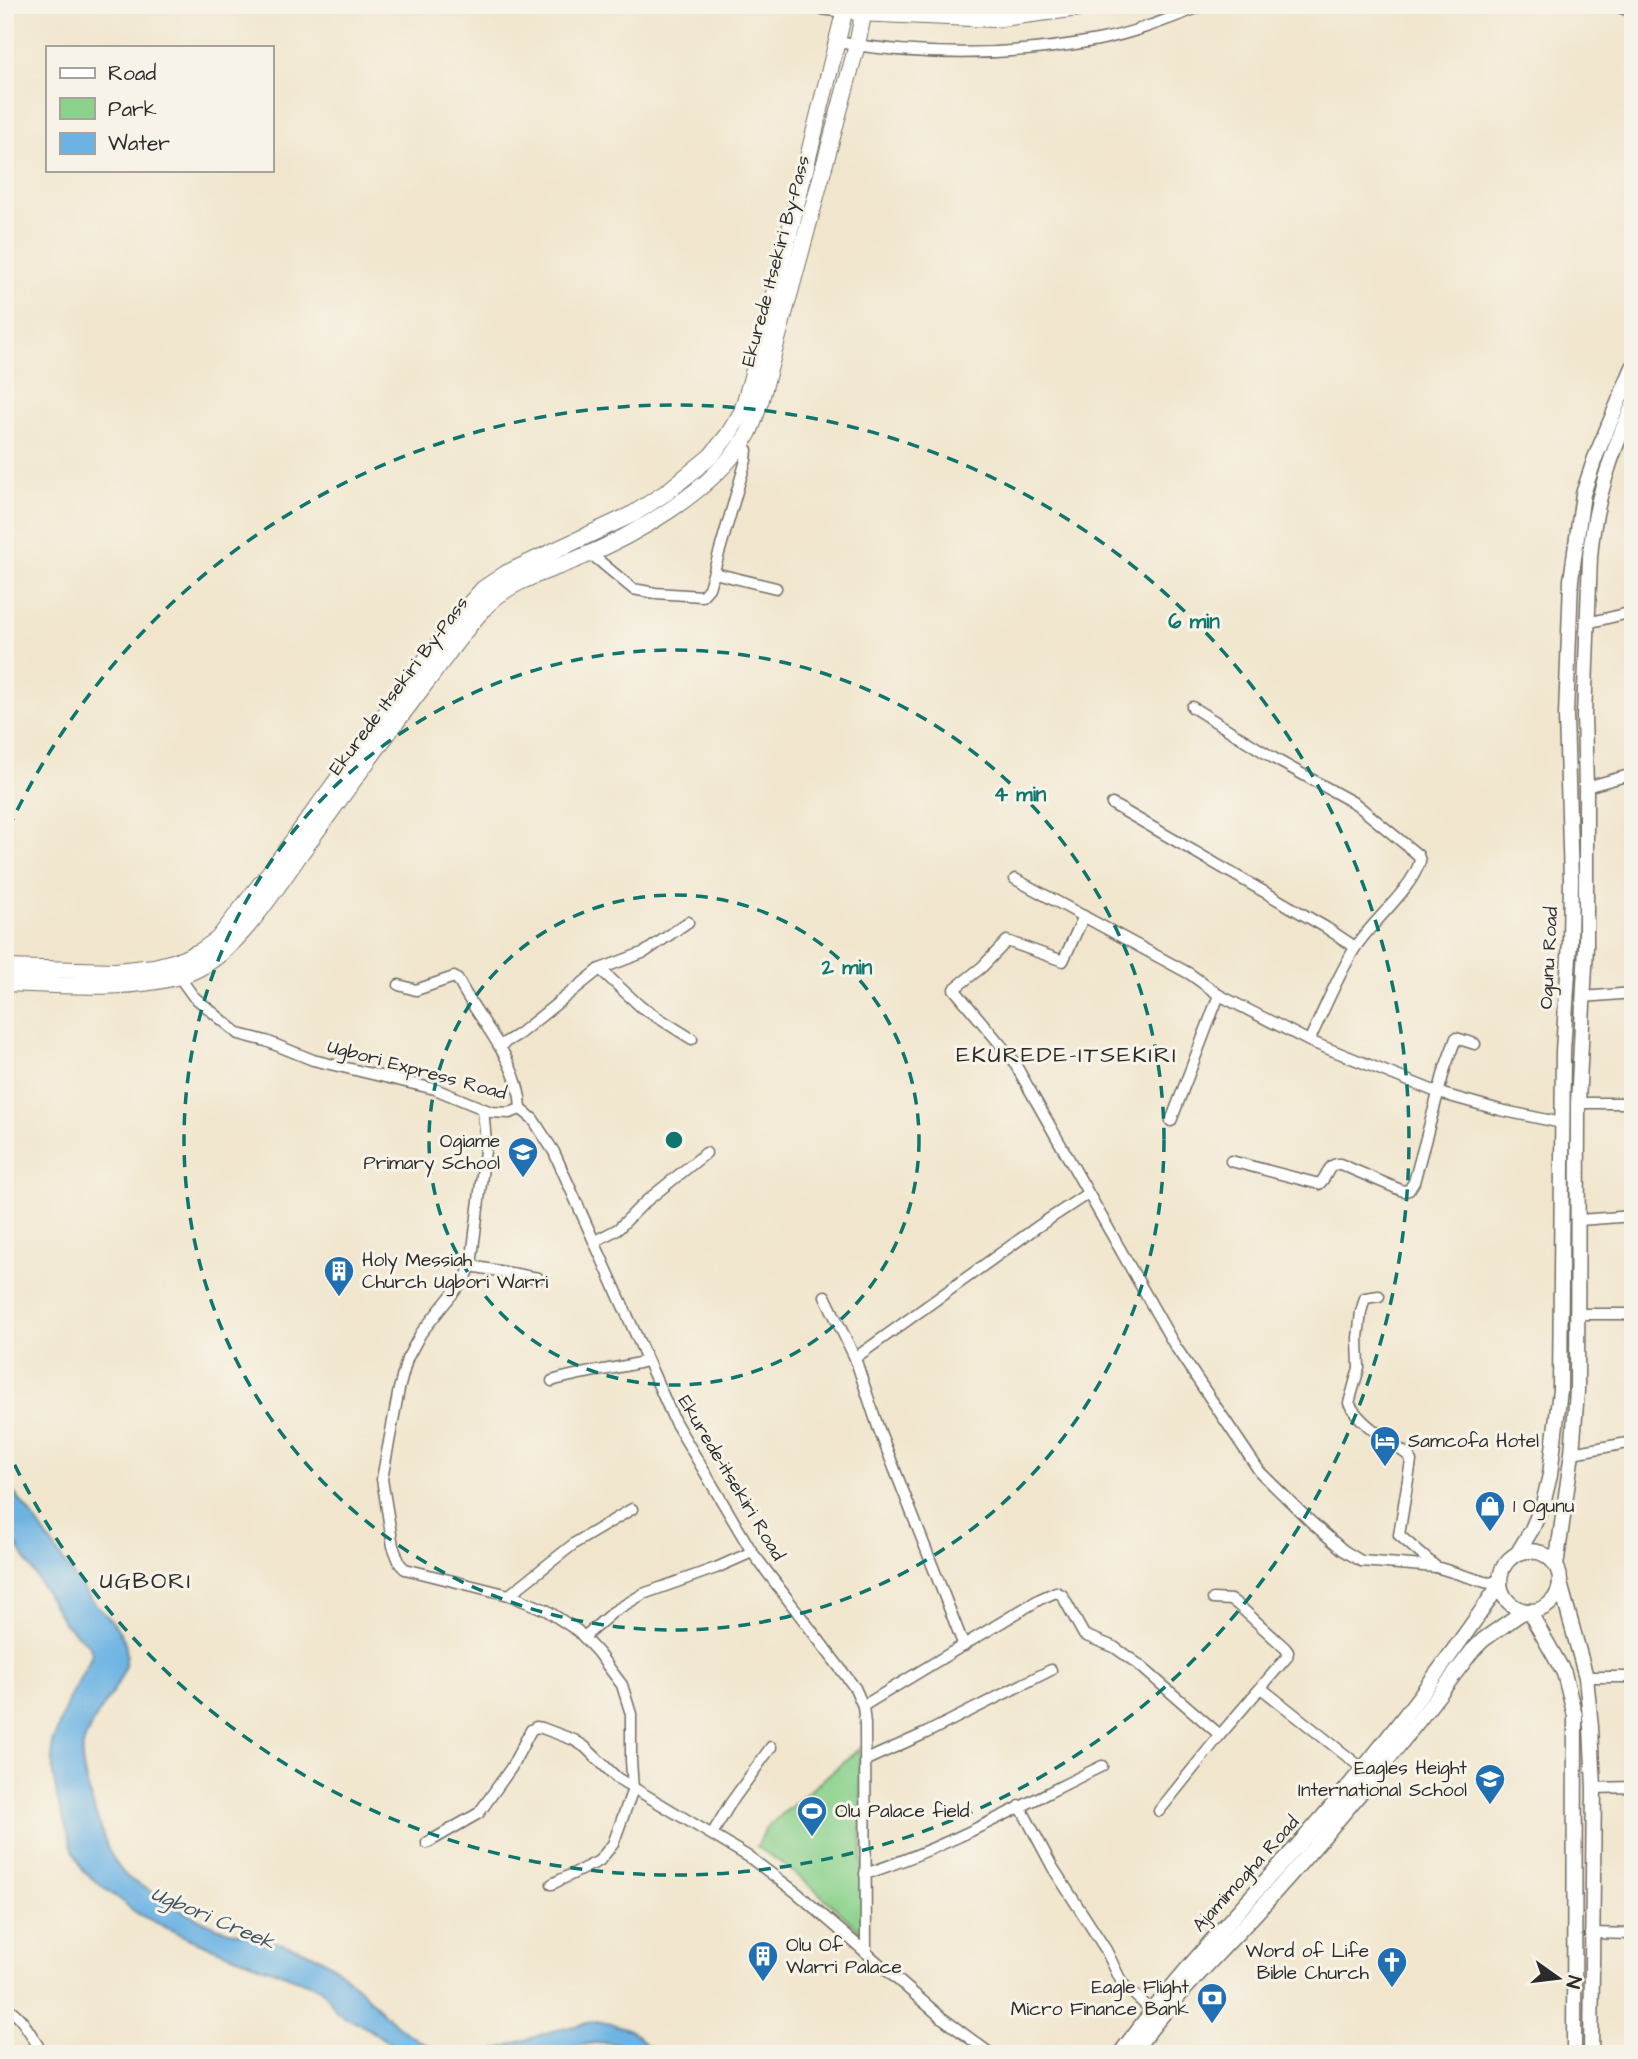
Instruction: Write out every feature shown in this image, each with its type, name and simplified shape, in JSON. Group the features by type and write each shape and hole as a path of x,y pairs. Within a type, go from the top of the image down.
{"main road":[{"path":"845,9 994,19 1102,5"},
{"name":"Ekurede Itsekiri By-Pass","path":"5,983 101,986 143,982 174,970 218,939 460,614 483,589 506,573 634,514 667,492 711,456 742,412 845,9"},
{"name":"Ekurede Itsekiri By-Pass","path":"5,968 116,971 197,969 221,954 251,920 390,729 488,603 512,586 591,554 636,530 692,492 719,469 748,433 761,399 865,10"},
{"name":"Ogunu Road","path":"1517,1554 1543,1504 1550,1475 1560,1390 1563,1051 1571,880 1566,716 1571,580 1583,494 1633,367"},
{"name":"Ogunu Road","path":"1556,1566 1572,1452 1577,1391 1578,1103 1586,946 1584,716 1592,532 1609,462 1633,405"},
{"path":"1562,1174 1578,1172"},
{"path":"1574,2054 1574,1716 1564,1673 1527,1611 1508,1601 1500,1582 1505,1564 1525,1551 1543,1553 1556,1566 1586,1678 1594,1788 1591,2054"},
{"name":"Ajamimogha Road","path":"1120,2054 1152,2011 1363,1769 1460,1644 1500,1582"},
{"path":"1527,1611 1541,1609 1550,1603 1557,1594 1560,1583"},
{"name":"Ajamimogha Road","path":"1132,2054 1147,2033 1266,1903 1381,1770 1472,1651 1483,1640 1527,1611"}],"street":[{"path":"792,5 845,9"},
{"path":"837,42 926,52 978,54 1038,48 1100,40 1205,5"},
{"path":"1613,5 1633,12"},
{"path":"591,554 633,589 702,596 709,588 714,573 746,460 747,450 739,446"},
{"path":"714,573 776,588"},
{"path":"1587,623 1633,612"},
{"path":"1192,707 1275,760 1356,804 1418,855 1420,861 1416,870 1355,947 1309,1041"},
{"path":"1586,787 1633,774"},
{"path":"1112,804 1355,947"},
{"path":"1015,879 1190,974 1219,995 1309,1041 1439,1093 1562,1123"},
{"path":"1084,916 1063,961 1007,941 982,967 954,989 1011,1057 1175,1346 1260,1472 1343,1550 1360,1561 1436,1567 1485,1582 1500,1582"},
{"path":"499,1046 519,1034 600,969 645,953 688,922"},
{"path":"600,969 641,1007 692,1039"},
{"name":"Ugbori Express Road","path":"174,970 193,996 239,1034 266,1041 313,1060 435,1089 482,1109 499,1113 520,1110"},
{"path":"399,985 416,990 454,977 458,980 499,1046 520,1090 520,1110"},
{"path":"1583,997 1633,993"},
{"path":"1171,1121 1219,995"},
{"path":"1231,1161 1319,1184 1330,1167 1340,1164 1403,1191 1409,1189 1414,1182 1445,1068 1456,1038 1475,1044"},
{"path":"1578,1103 1633,1103"},
{"path":"482,1109 486,1142 471,1266 466,1277 421,1333 407,1359 382,1479 393,1546 400,1564 405,1569 509,1595 547,1610 584,1637 622,1685 631,1714 634,1789 613,1843 599,1861 552,1884"},
{"name":"Ekurede-itsekiri Road","path":"520,1110 533,1119 554,1152 675,1422 752,1552 855,1688 863,1706 866,1760 866,1952"},
{"path":"595,1241 618,1229 645,1202 705,1153"},
{"path":"855,1358 1087,1194"},
{"path":"1579,1220 1633,1216"},
{"path":"471,1266 538,1278"},
{"path":"825,1296 855,1358 878,1427 964,1646"},
{"path":"1379,1296 1365,1298 1361,1312 1359,1368 1349,1403 1368,1424 1409,1456 1411,1461 1399,1535 1436,1567"},
{"path":"1578,1314 1633,1314"},
{"path":"552,1381 573,1374 623,1368 646,1361"},
{"path":"1572,1452 1633,1442"},
{"path":"509,1595 576,1543 632,1509"},
{"path":"584,1637 613,1612 643,1594 752,1552"},
{"path":"863,1706 1040,1599 1052,1593 1060,1593 1084,1634 1114,1647 1138,1664 1220,1735"},
{"path":"1159,1811 1287,1657 1288,1652 1237,1604 1231,1600 1213,1599"},
{"path":"866,1760 1051,1670"},
{"path":"1586,1678 1633,1676"},
{"path":"1261,1688 1363,1769"},
{"path":"427,1843 479,1813 505,1778 531,1730 536,1727 574,1740 585,1747 617,1779 749,1857 941,2017 991,2054"},
{"path":"712,1834 771,1747"},
{"path":"865,1874 913,1858 1102,1766"},
{"path":"1594,1788 1633,1787"},
{"path":"1020,1806 1060,1879 1106,1950 1122,1983 1152,2011"},
{"path":"1591,1933 1633,1934"},
{"path":"5,2007 19,2018 43,2054"}],"green space":[{"name":"Olu Palace field","path":"860,1748 864,1935 826,1899 757,1847 766,1828"}],"water":[{"path":"5,1483 124,1640 126,1661 122,1674 91,1727 82,1753 85,1776 96,1815 120,1870 134,1882 205,1922 310,1953 348,1978 412,2037 455,2054 406,2054 336,2011 320,1988 192,1940 138,1914 84,1872 74,1852 58,1801 53,1775 52,1743 71,1694 92,1653 89,1645 65,1624 5,1526"},
{"path":"596,2021 629,2030 641,2039 651,2054 635,2054 624,2046 604,2042 582,2045 557,2054 460,2054 489,2052 549,2032"}],"place":[{"name":"Ogiame Primary School","path":"523,1179"},
{"name":"Holy Messiah Church Ugbori Warri","path":"339,1298"},
{"name":"Samcofa Hotel","path":"1385,1468"},
{"name":"1 Ogunu","path":"1490,1533"},
{"name":"Eagles Height International School","path":"1490,1806"},
{"name":"Olu Palace field","path":"812,1838"},
{"name":"Olu Of Warri Palace","path":"763,1983"},
{"name":"Word of Life Bible Church","path":"1392,1989"},
{"name":"Eagle Flight Micro Finance Bank","path":"1212,2025"}],"district":[{"name":"EKUREDE-ITSEKIRI","path":"1067,1055"},
{"name":"UGBORI","path":"146,1581"}],"water label":[{"name":"Ugbori Creek","path":"213,1918"}]}
